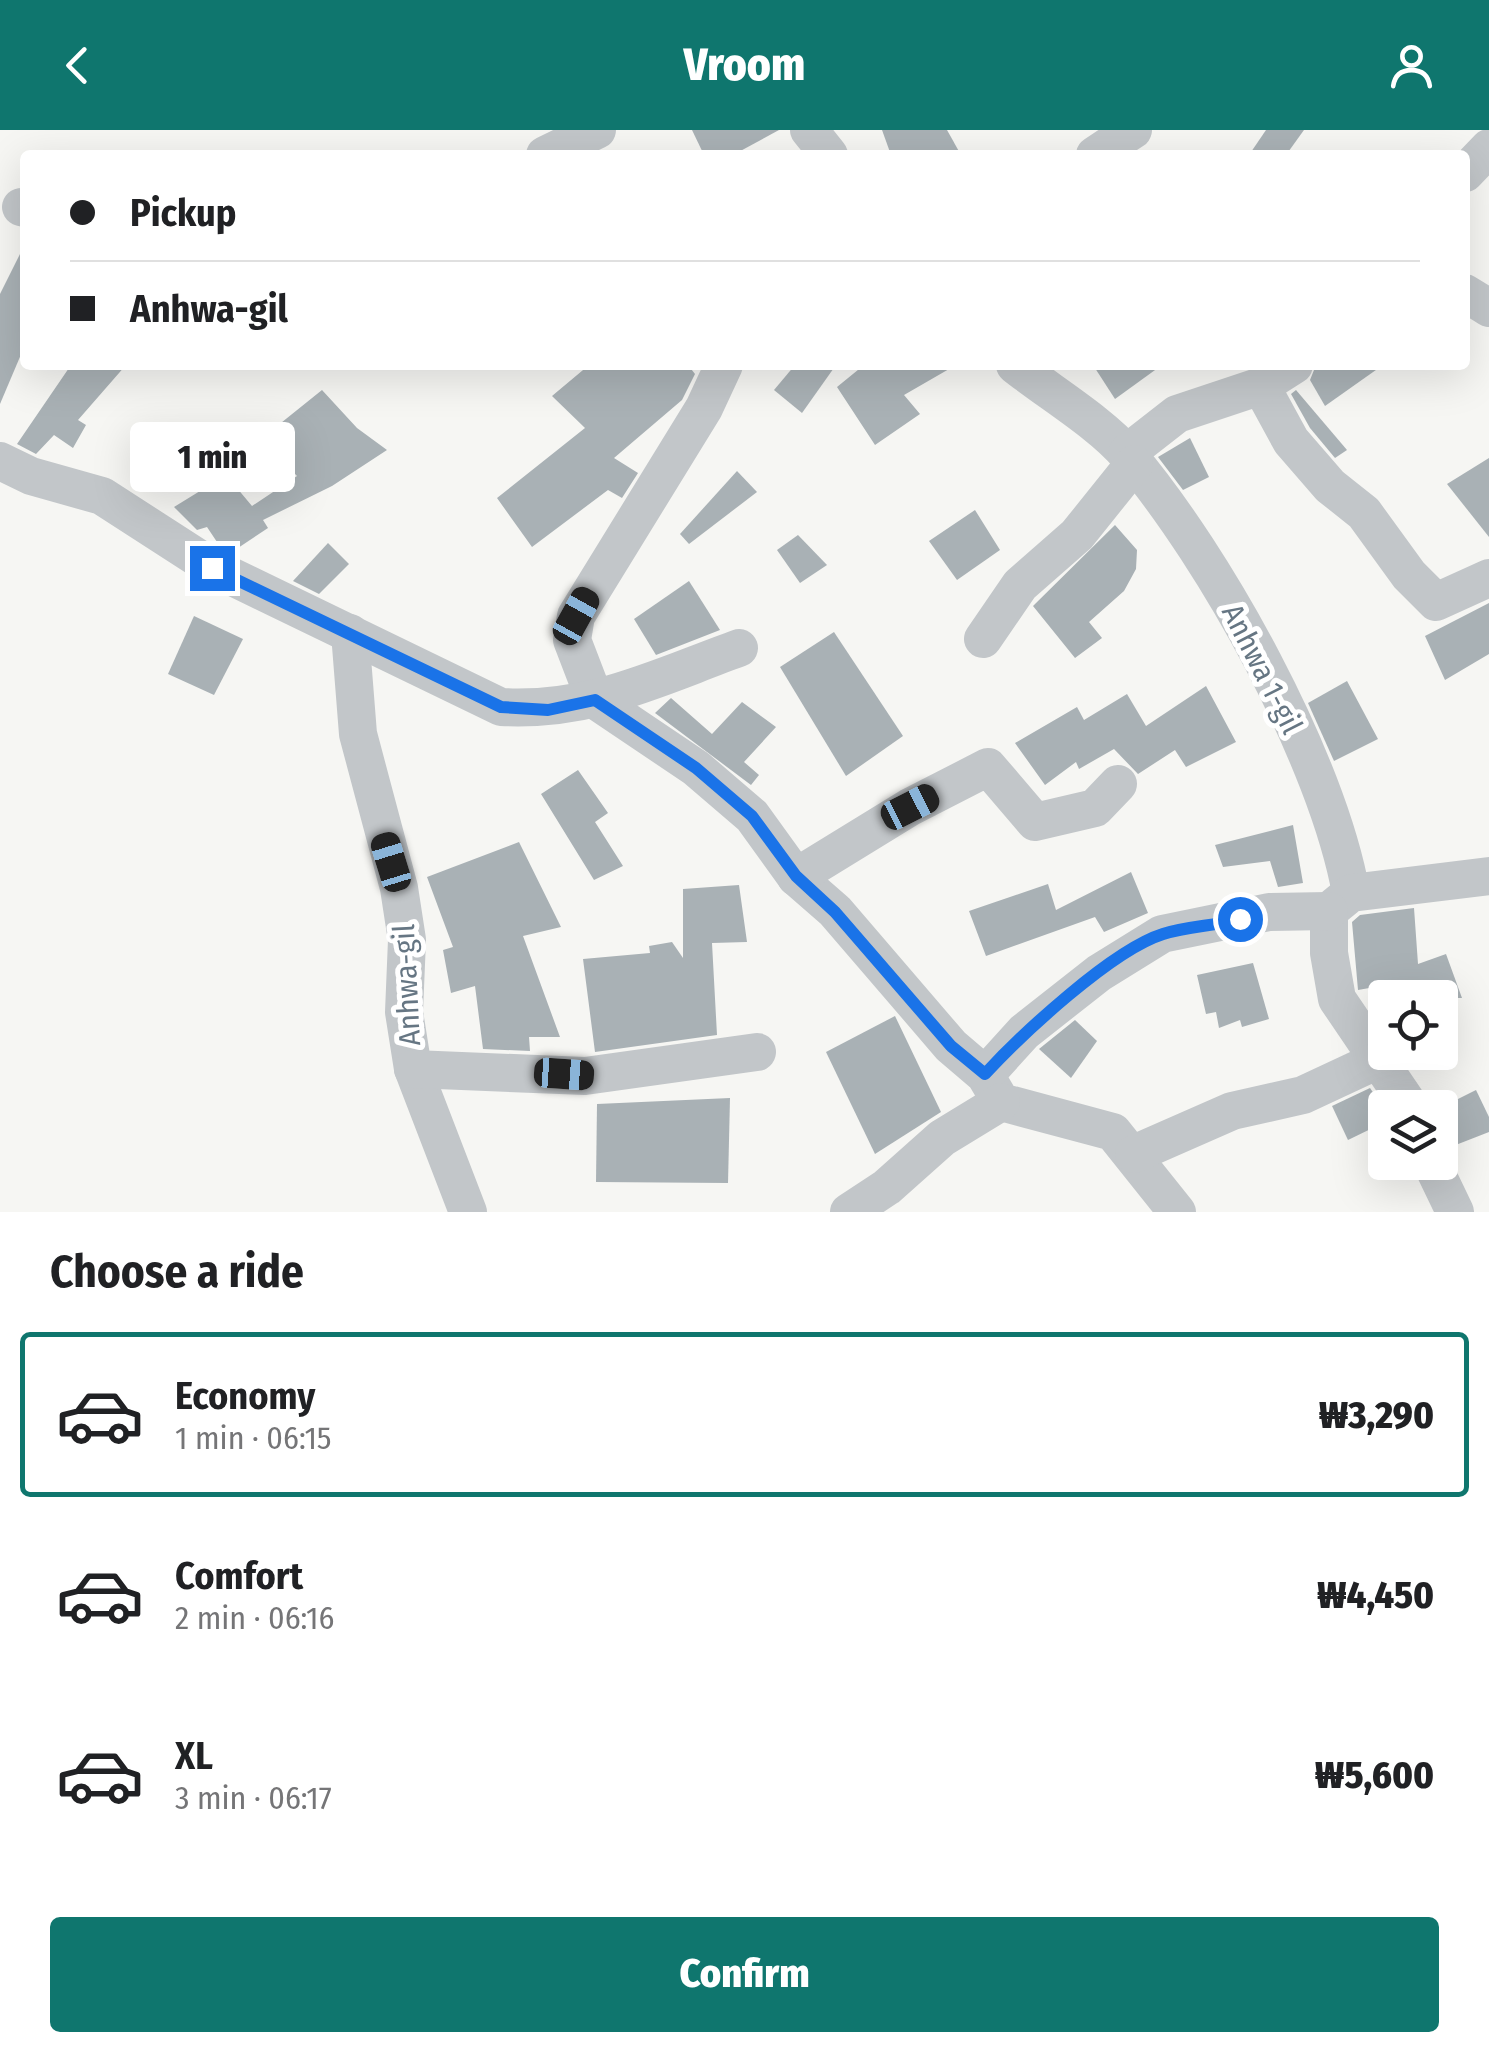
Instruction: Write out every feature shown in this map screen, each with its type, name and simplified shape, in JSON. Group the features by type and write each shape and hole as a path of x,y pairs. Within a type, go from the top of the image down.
{"street":[{"path":"556,150 597,130"},
{"path":"809,130 825,150"},
{"path":"1102,150 1132,130"},
{"path":"1470,168 1489,148"},
{"path":"722,370 704,408 576,616 572,640 595,700 696,768 752,816 796,876 835,912 951,1046 993,1088 1113,1132 1177,1212"},
{"name":"Anhwa 1-gil","path":"1021,370 1130,459 1220,586 1285,706 1344,857 1340,902"},
{"path":"982,638 1020,585 1077,535 1130,459 1177,414 1261,386 1286,370"},
{"path":"1261,386 1291,440 1330,486 1364,513 1408,576 1436,602 1489,578"},
{"path":"0,461 31,476 102,496 212,568 501,707 548,710 595,700 738,648"},
{"name":"Anhwa-gil","path":"350,633 358,734 399,888 407,940 404,1012 413,1069 468,1212"},
{"path":"796,876 910,807 988,767 1035,822 1095,808 1118,784"},
{"path":"849,1212 887,1187 993,1088 1024,1032 1099,974 1162,934 1268,912 1489,876"},
{"path":"1340,902 1328,952 1337,999 1368,1045"},
{"path":"413,1069 585,1076 758,1052"},
{"path":"1134,1154 1232,1110 1303,1096 1368,1065"},
{"path":"1440,1180 1455,1212"}],"building":[{"path":"692,130 779,130 742,150 702,150"},
{"path":"882,130 947,130 958,150 889,150"},
{"path":"1266,130 1304,130 1290,150 1252,150"},
{"path":"20,254 20,357 0,404 0,294"},
{"path":"68,370 122,370 78,420 86,425 73,448 54,435 36,454 17,444"},
{"path":"583,370 692,370 695,374 682,400 614,458 638,473 622,498 608,490 532,547 497,498 585,428 552,396"},
{"path":"791,370 832,370 802,413 774,390"},
{"path":"858,370 947,370 904,395 920,414 875,445 837,387"},
{"path":"1096,370 1155,370 1115,399"},
{"path":"1314,370 1376,370 1325,406 1310,380"},
{"path":"322,390 357,428 387,450 332,486 263,520 268,528 232,552 219,545 207,527 197,530 174,507 226,475 252,506 297,476 261,439"},
{"path":"1296,390 1347,450 1335,458 1310,428 1291,394"},
{"path":"1190,438 1209,477 1183,490 1158,457"},
{"path":"1489,458 1489,537 1447,484"},
{"path":"737,471 757,492 689,544 680,534"},
{"path":"975,510 1000,550 957,580 929,541"},
{"path":"1115,525 1137,550 1136,569 1124,591 1089,622 1102,638 1075,658 1033,606"},
{"path":"798,535 827,565 800,583 777,550"},
{"path":"328,543 349,564 319,594 293,581"},
{"path":"689,581 720,630 656,655 634,619"},
{"path":"1489,603 1489,654 1445,680 1425,636"},
{"path":"194,616 243,639 214,695 168,674"},
{"path":"834,632 903,736 846,776 780,667"},
{"path":"1347,681 1378,739 1334,761 1308,703"},
{"path":"1206,686 1236,742 1186,767 1175,750 1138,774 1114,749 1079,769 1076,762 1045,785 1015,743 1077,707 1084,720 1127,694 1146,726"},
{"path":"671,698 712,734 742,702 776,727 744,762 759,775 751,785 655,713"},
{"path":"578,770 608,813 595,822 623,866 594,880 541,794"},
{"path":"1293,825 1303,883 1278,887 1270,861 1223,867 1215,845"},
{"path":"519,842 561,927 523,936 560,1037 529,1037 530,1051 483,1049 475,986 451,993 443,950 453,947 427,877"},
{"path":"1131,872 1148,913 1104,932 1095,917 986,956 969,911 1048,884 1056,910"},
{"path":"739,885 747,942 712,943 717,1035 595,1052 583,959 650,953 649,946 672,942 683,958 683,889"},
{"path":"1414,908 1418,964 1446,954 1455,980 1368,980 1368,988 1358,990 1352,922 1360,915"},
{"path":"1253,963 1269,1019 1242,1027 1240,1020 1219,1028 1216,1012 1206,1014 1197,975"},
{"path":"895,1016 941,1112 875,1154 826,1052"},
{"path":"1075,1020 1097,1041 1071,1078 1039,1049"},
{"path":"1370,1088 1368,1130 1348,1140 1332,1106"},
{"path":"1476,1090 1489,1117 1489,1132 1458,1144 1458,1099"},
{"path":"730,1098 728,1183 596,1182 597,1104"}],"route":[{"path":"212,568 501,707 548,710 595,700 696,768 752,816 796,876 835,912 951,1046 985,1074 1024,1032 1099,974 1162,934 1240,919"}]}
